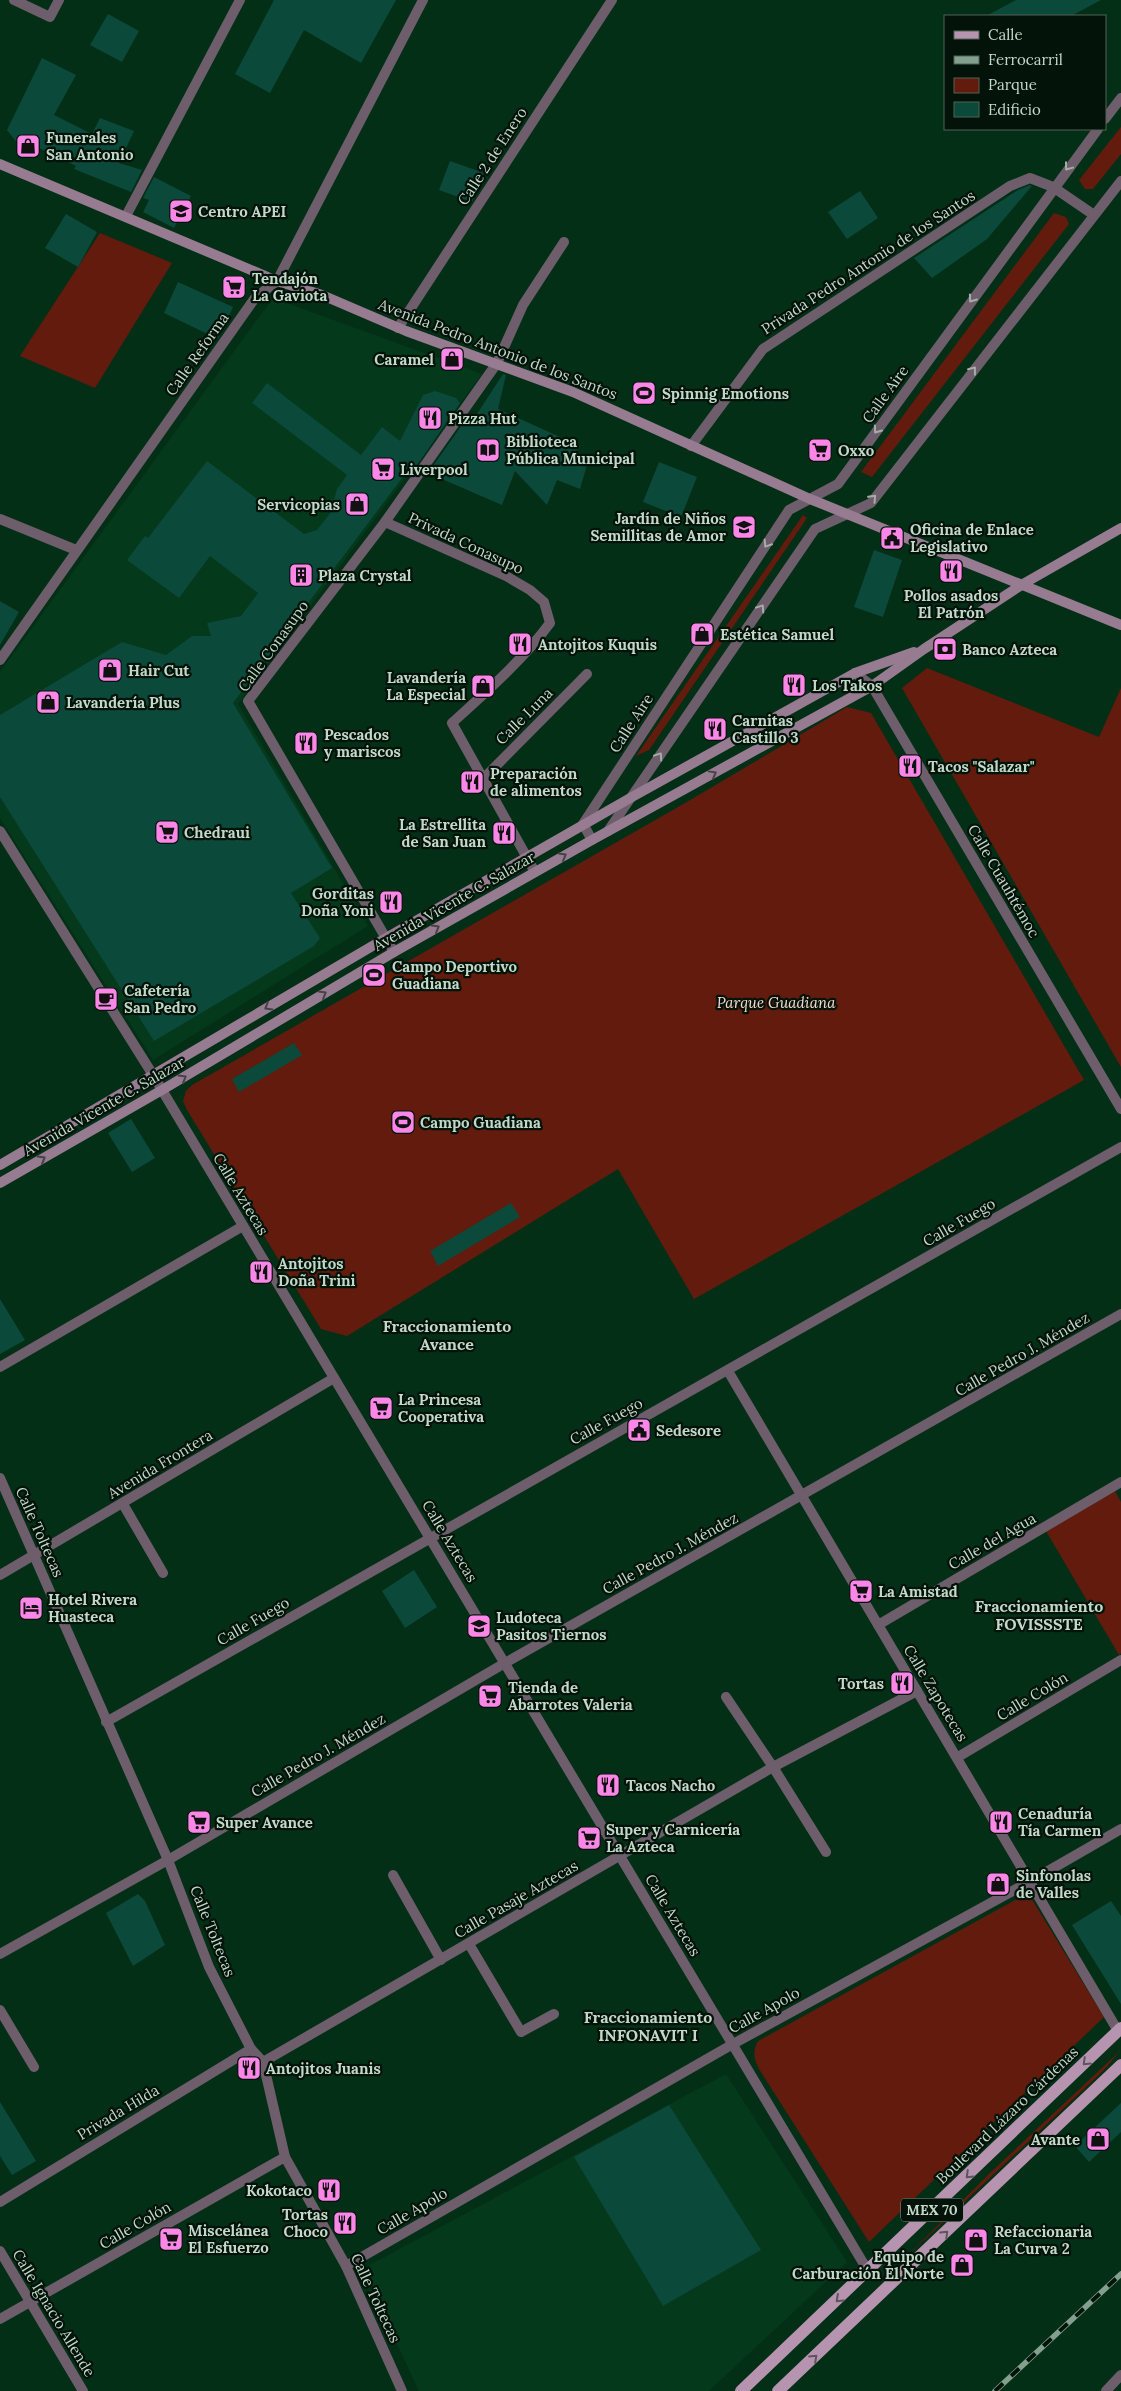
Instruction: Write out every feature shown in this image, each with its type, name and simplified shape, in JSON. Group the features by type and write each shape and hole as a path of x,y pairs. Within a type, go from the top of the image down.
{"main road":[{"name":"Avenida Pedro Antonio de los Santos","path":"0,164 277,281 322,295 398,328 573,392 810,499 849,513 1121,625"},
{"name":"Avenida Vicente C. Salazar","path":"0,1183 162,1090 394,952 608,831 872,686 924,649 1023,584 1121,528"},
{"name":"Avenida Vicente C. Salazar","path":"0,1164 582,824 855,674 924,649"},
{"name":"Boulevard Lázaro Cárdenas","path":"742,2391 1120,2030"},
{"name":"MEX 70","path":"778,2391 1121,2065"}],"street":[{"path":"14,0 50,17 59,0"},
{"path":"126,216 240,0"},
{"name":"Calle Reforma","path":"0,660 255,298 277,281 423,0"},
{"name":"Calle 2 de Enero","path":"398,328 612,0"},
{"path":"1106,118 1121,98"},
{"name":"Calle Aire","path":"582,824 789,510 838,484 1053,187 1097,130"},
{"name":"Privada Pedro Antonio de los Santos","path":"691,446 763,349 1010,186 1030,178 1053,187 1094,215"},
{"path":"608,831 815,529 871,503 1121,181"},
{"name":"Calle Conasupo","path":"386,938 248,701 385,522 497,363 523,305 564,242"},
{"path":"0,519 76,550"},
{"name":"Privada Conasupo","path":"385,522 506,576 530,590 544,602 550,623 534,645 512,669 452,723 535,872"},
{"name":"Calle Luna","path":"483,779 587,674"},
{"name":"Calle Cuauhtémoc","path":"855,674 872,686 1121,1109"},
{"path":"582,824 592,840"},
{"name":"Calle Aztecas","path":"0,831 162,1090 868,2271"},
{"path":"386,938 394,952"},
{"name":"Calle Fuego","path":"106,1722 429,1537 728,1371 1121,1147"},
{"path":"0,1366 243,1226"},
{"name":"Calle Pedro J. Méndez","path":"0,1954 168,1860 505,1663 1121,1314"},
{"name":"Calle Zapotecas","path":"728,1371 916,1691 958,1758 1029,1882 1120,2030"},
{"name":"Avenida Frontera","path":"0,1575 334,1378"},
{"name":"Calle Toltecas","path":"0,1478 168,1860 209,1966 252,2048 263,2062 285,2157 346,2266 402,2391"},
{"name":"Calle del Agua","path":"878,1625 1121,1482"},
{"path":"123,1504 164,1573"},
{"name":"Calle Colón","path":"958,1758 1121,1660"},
{"name":"Calle Pasaje Aztecas","path":"263,2062 621,1857 773,1767 916,1691"},
{"path":"726,1697 773,1767 826,1852"},
{"name":"Calle Apolo","path":"346,2266 733,2044 1029,1882 1121,1829"},
{"path":"393,1875 441,1960"},
{"path":"469,1944 521,2032 554,2014"},
{"path":"0,2010 34,2067"},
{"name":"Privada Hilda","path":"0,2202 252,2048"},
{"name":"Calle Colón","path":"0,2319 285,2157"},
{"name":"Calle Ignacio Allende","path":"0,2251 83,2391"},
{"path":"1106,2391 1121,2375"}],"shaded area":[{"path":"273,298 482,374 238,704 368,926 153,1060 0,818 0,672"},
{"path":"726,2074 847,2262 709,2391 419,2391 362,2269"}],"green space":[{"path":"1121,127 1121,154 1093,189 1085,189 1079,180"},
{"path":"1054,213 1066,217 1069,224 872,477 861,472"},
{"path":"100,233 172,263 95,388 20,356"},
{"path":"803,515 807,518 649,750 636,756"},
{"path":"927,668 1099,737 1121,688 1121,1067 902,688"},
{"name":"Parque Guadiana","path":"847,707 871,713 1084,1080 694,1299 618,1169 347,1336 321,1329 187,1110 183,1101 186,1091 192,1085 692,799"},
{"path":"1115,1491 1121,1502 1121,1653 1119,1655 1046,1531"},
{"path":"1028,1893 1104,2017 869,2242 759,2069 754,2055 756,2045 758,2041"},
{"path":"1121,2050 1103,2071 902,2261 990,2173"}],"building":[{"path":"274,0 396,0 361,63 304,30 270,93 235,74"},
{"path":"1016,0 1101,0 1073,15 988,15"},
{"path":"108,14 139,31 122,62 90,45"},
{"path":"42,58 76,75 54,115 92,134 100,118 134,131 119,163 142,170 131,192 74,169 76,166 37,147 30,159 7,130"},
{"path":"450,161 484,173 472,202 439,190"},
{"path":"154,177 191,196 174,228 143,212 149,200 143,198"},
{"path":"1030,185 1032,186 987,239 932,278 914,258 1018,190"},
{"path":"860,191 878,218 847,239 828,212"},
{"path":"66,214 97,232 78,267 45,248"},
{"path":"178,282 233,307 218,339 164,313"},
{"path":"503,374 506,375 498,409 580,446 576,452 589,458 580,489 557,480 547,505 515,471 502,505 428,473 469,415 473,420"},
{"name":"Chedraui","path":"267,383 361,455 382,427 400,441 423,395 435,391 456,398 460,403 415,468 411,466 233,703 332,868 291,893 320,938 314,946 154,1041 0,797 0,715 122,642 166,655 192,636 211,636 207,623 241,616 258,593 210,556 179,598 127,560 145,536 148,538 207,461 304,534 317,530 331,512 337,489 347,475 252,403"},
{"path":"659,462 697,477 681,517 643,502"},
{"path":"874,550 902,560 883,617 854,607"},
{"path":"0,601 19,612 0,645"},
{"path":"294,1043 302,1055 239,1092 232,1079"},
{"path":"131,1119 155,1158 132,1172 108,1133"},
{"path":"511,1203 520,1217 438,1266 430,1251"},
{"path":"0,1299 25,1340 0,1354"},
{"path":"414,1570 437,1607 405,1628 382,1591"},
{"path":"138,1894 145,1901 165,1945 133,1966 106,1913"},
{"path":"1111,1901 1121,1916 1121,2004 1072,1925"},
{"path":"0,2102 36,2161 12,2175 0,2156"},
{"name":"Avante","path":"1121,2103 1121,2132 1089,2162 1075,2146"},
{"path":"669,2105 761,2250 663,2306 574,2157"}],"railway":[{"path":"995,2391 1121,2274"}],"place":[{"name":"Funerales San Antonio","path":"28,146"},
{"name":"Centro APEI","path":"181,211"},
{"name":"Tendajón La Gaviota","path":"234,287"},
{"name":"Caramel","path":"452,359"},
{"name":"Spinnig Emotions","path":"644,393"},
{"name":"Pizza Hut","path":"430,418"},
{"name":"Biblioteca Pública Municipal","path":"488,450"},
{"name":"Oxxo","path":"820,450"},
{"name":"Liverpool","path":"383,469"},
{"name":"Servicopias","path":"357,504"},
{"name":"Jardín de Niños Semillitas de Amor","path":"744,527"},
{"name":"Oficina de Enlace Legislativo","path":"892,538"},
{"name":"Pollos asados El Patrón","path":"951,571"},
{"name":"Plaza Crystal","path":"301,575"},
{"name":"Estética Samuel","path":"702,634"},
{"name":"Antojitos Kuquis","path":"520,644"},
{"name":"Banco Azteca","path":"945,649"},
{"name":"Hair Cut","path":"110,670"},
{"name":"Los Takos","path":"794,685"},
{"name":"Lavandería La Especial","path":"483,686"},
{"name":"Lavandería Plus","path":"48,702"},
{"name":"Carnitas Castillo 3","path":"715,729"},
{"name":"Pescados y mariscos","path":"306,743"},
{"name":"Tacos \"Salazar\"","path":"910,766"},
{"name":"Preparación de alimentos","path":"472,782"},
{"name":"Chedraui","path":"167,832"},
{"name":"La Estrellita de San Juan","path":"504,833"},
{"name":"Gorditas Doña Yoni","path":"391,902"},
{"name":"Campo Deportivo Guadiana","path":"374,975"},
{"name":"Cafetería San Pedro","path":"106,999"},
{"name":"Campo Guadiana","path":"403,1122"},
{"name":"Antojitos Doña Trini","path":"261,1272"},
{"name":"La Princesa Cooperativa","path":"381,1408"},
{"name":"Sedesore","path":"639,1430"},
{"name":"La Amistad","path":"861,1591"},
{"name":"Hotel Rivera Huasteca","path":"31,1608"},
{"name":"Ludoteca Pasitos Tiernos","path":"479,1626"},
{"name":"Tortas","path":"902,1683"},
{"name":"Tienda de Abarrotes Valeria","path":"490,1696"},
{"name":"Tacos Nacho","path":"608,1785"},
{"name":"Super Avance","path":"199,1822"},
{"name":"Cenaduría Tía Carmen","path":"1001,1822"},
{"name":"Super y Carnicería La Azteca","path":"589,1838"},
{"name":"Sinfonolas de Valles","path":"998,1884"},
{"name":"Antojitos Juanis","path":"249,2068"},
{"name":"Avante","path":"1098,2139"},
{"name":"Kokotaco","path":"329,2190"},
{"name":"Tortas Choco","path":"345,2223"},
{"name":"Miscelánea El Esfuerzo","path":"171,2239"},
{"name":"Refaccionaria La Curva 2","path":"976,2240"},
{"name":"Equipo de Carburación El Norte","path":"962,2265"}],"district":[{"name":"Fraccionamiento Avance","path":"447,1335"},
{"name":"Fraccionamiento FOVISSSTE","path":"1039,1615"},
{"name":"Fraccionamiento INFONAVIT I","path":"648,2026"}]}
